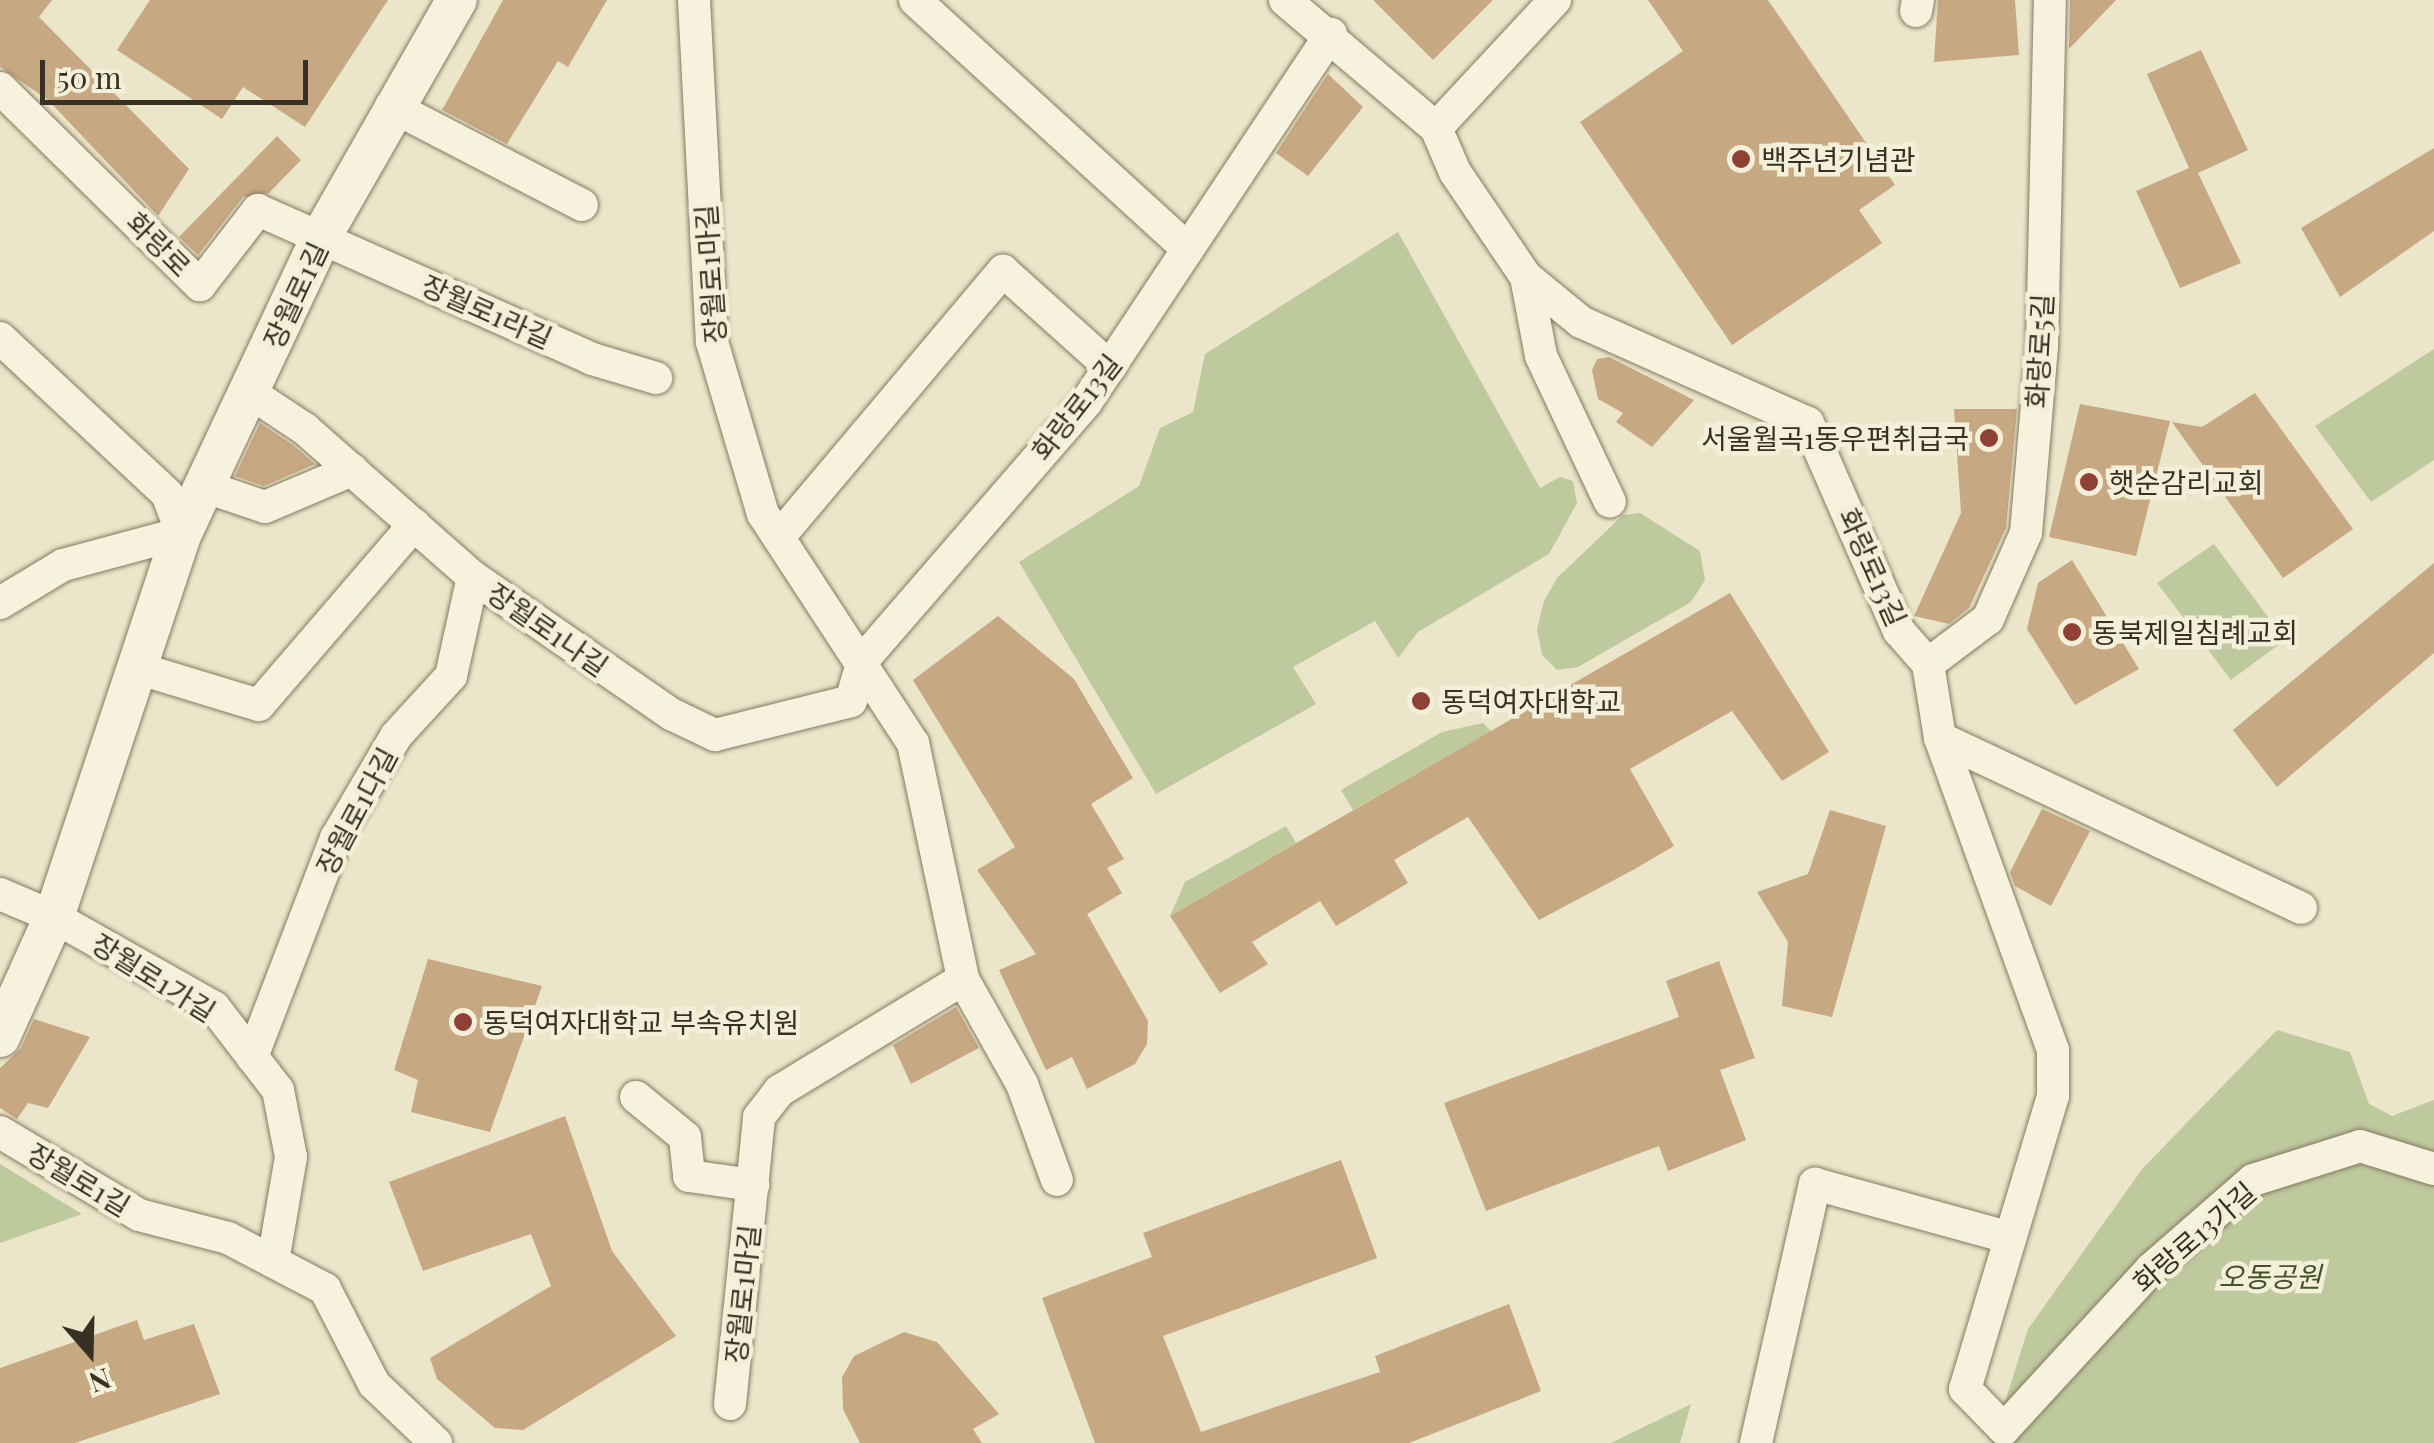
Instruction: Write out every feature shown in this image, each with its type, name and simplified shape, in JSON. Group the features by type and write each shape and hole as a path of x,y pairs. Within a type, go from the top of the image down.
{"street":[{"name":"장월로1길","path":"0,1037 54,916 182,533 321,237 391,106 456,0"},
{"name":"장월로1마길","path":"694,0 712,342 762,514 862,660 913,744 963,979 1022,1084 1057,1180"},
{"path":"915,0 1188,249"},
{"name":"화랑로13길","path":"1285,0 1331,34 1436,128 1455,172 1526,277 1581,322 1808,423 1899,632 1928,664"},
{"path":"1436,128 1554,0"},
{"name":"화랑로5길","path":"1928,664 1988,619 2026,534 2042,347 2050,0"},
{"name":"화랑로13길","path":"862,660 1110,367 1331,34"},
{"name":"화랑로","path":"0,88 200,285 258,210 321,237"},
{"path":"391,106 582,204"},
{"name":"장월로1라길","path":"321,237 592,358 656,378"},
{"path":"778,537 1002,271 1110,367"},
{"path":"1526,277 1541,356 1610,502"},
{"path":"1541,356 1581,322"},
{"path":"0,338 167,494 182,533 63,565 0,603"},
{"name":"장월로1나길","path":"249,392 352,470 473,577 671,714 715,735 851,701 862,660"},
{"path":"203,486 265,507 352,470"},
{"path":"137,668 258,706 414,525"},
{"name":"장월로1다길","path":"252,1057 336,838 396,736 451,676 473,577"},
{"path":"1928,664 1940,738 2053,1050 2053,1096 1965,1389 2003,1436"},
{"path":"1940,738 2301,908"},
{"path":"0,894 54,916"},
{"name":"장월로1가길","path":"54,916 214,1008 278,1090 292,1157 273,1261"},
{"name":"장월로1마길","path":"730,1404 760,1117 779,1091 963,979"},
{"name":"장월로1마길","path":"636,1097 684,1137 689,1176 753,1184"},
{"name":"장월로1길","path":"0,1132 139,1215 228,1238 273,1261"},
{"name":"화랑로13가길","path":"2003,1436 2152,1269 2253,1180 2360,1146 2434,1169"},
{"path":"1756,1443 1815,1184 2008,1236"},
{"path":"273,1261 325,1289 374,1384 436,1443"}],"green space":[{"path":"1398,232 1540,488 1560,477 1573,481 1577,503 1549,554 1418,632 1398,658 1375,621 1293,667 1316,704 1156,794 1019,562 1139,486 1160,428 1193,412 1205,354"},
{"path":"2434,349 2434,460 2371,502 2315,426"},
{"path":"1640,513 1700,551 1705,580 1691,602 1578,667 1557,670 1542,655 1537,629 1544,601 1557,578 1623,515"},
{"path":"2214,544 2285,640 2231,680 2157,583"},
{"path":"1483,723 1491,731 1353,810 1341,790 1442,732"},
{"path":"1286,826 1296,843 1170,916 1185,882"},
{"name":"오동공원","path":"2277,1030 2350,1052 2369,1104 2392,1116 2434,1100 2434,1443 1992,1443 2028,1329 2143,1168"},
{"path":"0,1164 82,1214 0,1243"},
{"path":"1691,1404 1680,1443 1611,1443"}],"building":[{"path":"0,0 52,0 39,17 189,169 158,216 48,100 0,67"},
{"path":"150,0 388,0 305,127 243,87 222,119 117,50"},
{"path":"503,0 607,0 568,67 558,61 507,144 442,110"},
{"path":"1373,0 1493,0 1433,60"},
{"name":"백주년기념관","path":"1648,0 1768,0 1895,185 1859,210 1882,243 1732,345 1580,122 1683,51"},
{"path":"1938,0 2015,0 2019,55 1934,62"},
{"path":"2070,0 2116,0 2069,49"},
{"path":"2201,50 2248,150 2198,173 2241,263 2180,288 2136,191 2189,168 2147,74"},
{"path":"1328,74 1363,107 1308,176 1276,153"},
{"path":"277,136 301,160 269,193 243,197 198,255 179,237"},
{"path":"2434,148 2434,231 2340,297 2301,228"},
{"path":"1609,357 1694,400 1652,447 1616,422 1623,413 1598,399 1592,370 1597,359"},
{"path":"2255,393 2353,529 2283,578 2172,422 2202,427"},
{"path":"2080,404 2170,421 2136,556 2049,537"},
{"path":"1954,409 2017,409 2006,528 1969,608 1949,624 1914,616 1961,513"},
{"path":"260,423 315,464 264,486 235,476"},
{"path":"2072,560 2139,669 2075,705 2027,629 2038,583"},
{"path":"2434,563 2434,653 2277,787 2233,730"},
{"path":"1730,593 1829,752 1782,781 1732,711 1630,769 1674,846 1633,870 1539,920 1468,817 1394,860 1408,883 1336,926 1320,901 1252,942 1268,964 1220,993 1170,916"},
{"path":"998,616 1074,679 1133,778 1091,804 1124,859 1107,868 1122,893 1087,914 1148,1021 1147,1044 1135,1064 1087,1089 1072,1057 1046,1070 999,970 1036,954 977,870 1015,847 913,680"},
{"path":"2042,809 2090,831 2051,906 2015,886 2010,872"},
{"path":"1830,810 1886,826 1832,1017 1782,1006 1788,942 1757,892 1808,874"},
{"path":"428,959 542,986 490,1132 411,1112 418,1080 394,1070"},
{"path":"1719,961 1755,1058 1720,1070 1746,1140 1668,1171 1659,1146 1486,1211 1444,1103 1679,1017 1666,981"},
{"path":"956,1007 979,1048 911,1084 893,1045"},
{"path":"34,1019 90,1037 48,1108 28,1103 17,1119 0,1108 0,1068 21,1048"},
{"path":"565,1116 612,1251 676,1336 523,1430 495,1428 437,1379 430,1358 551,1286 531,1234 423,1271 389,1182"},
{"path":"1341,1160 1377,1258 1163,1336 1201,1432 1380,1372 1375,1356 1509,1304 1541,1391 1409,1443 1095,1443 1042,1298 1152,1257 1143,1233"},
{"path":"137,1320 144,1340 194,1324 220,1394 75,1443 0,1443 0,1368"},
{"path":"904,1332 937,1342 999,1414 973,1429 982,1443 860,1443 843,1409 842,1377 854,1356"}],"place":[{"name":"백주년기념관","path":"1741,159"},
{"name":"서울월곡1동우편취급국","path":"1989,438"},
{"name":"햇순감리교회","path":"2089,482"},
{"name":"동북제일침례교회","path":"2072,632"},
{"name":"동덕여자대학교","path":"1421,701"},
{"name":"동덕여자대학교 부속유치원","path":"463,1022"}]}
